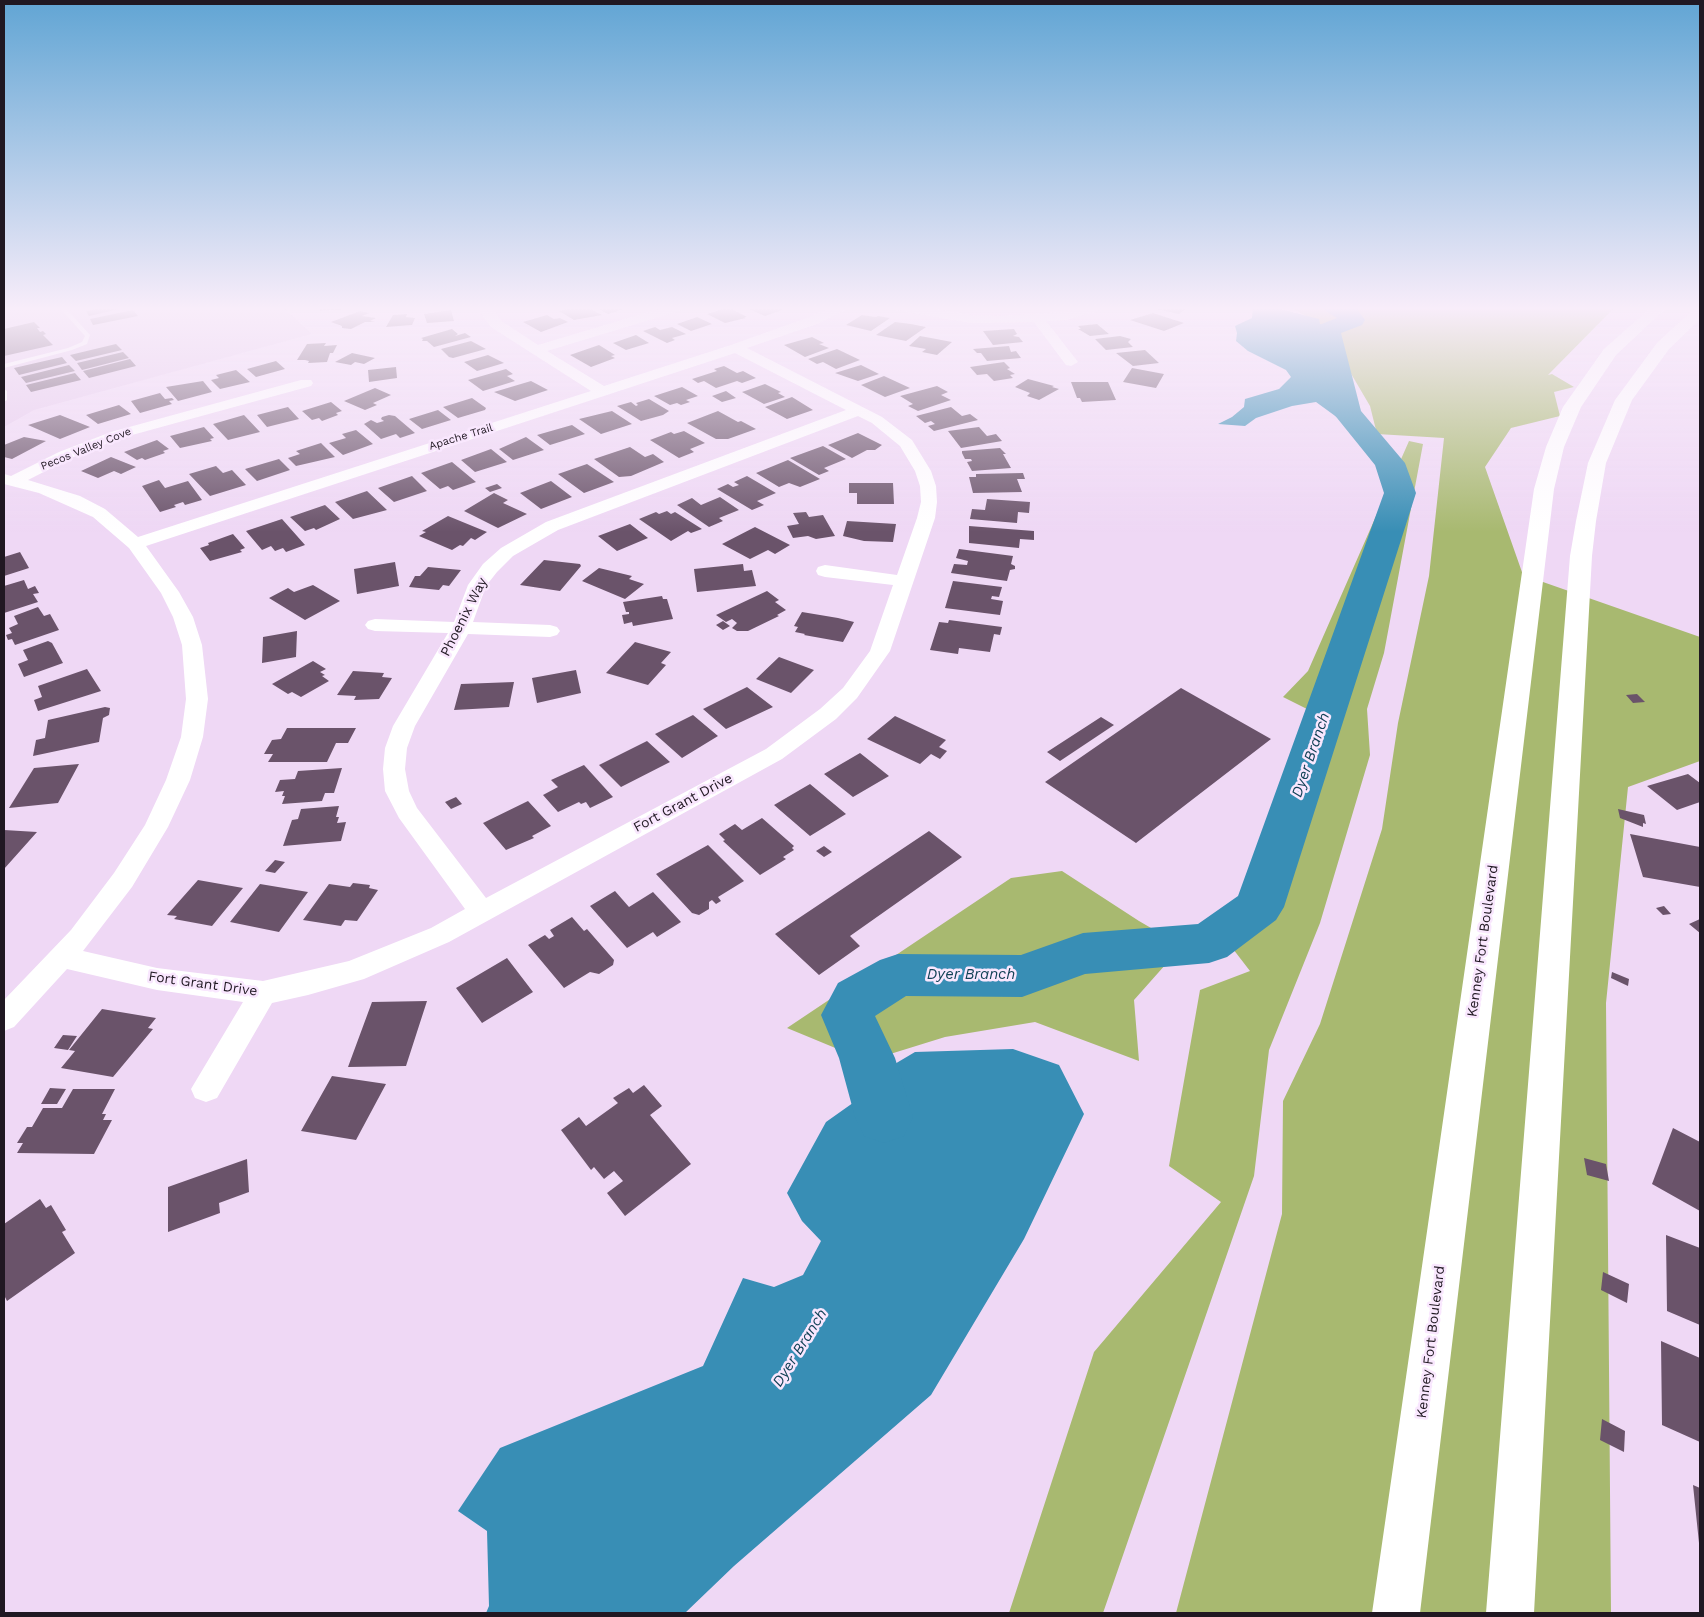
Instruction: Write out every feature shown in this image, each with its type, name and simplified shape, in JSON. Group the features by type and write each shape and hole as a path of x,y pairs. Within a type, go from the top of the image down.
{"main road":[{"name":"Kenney Fort Boulevard","path":"1396,1613 1544,489 1555,447 1572,407 1589,381"},
{"path":"1510,1613 1581,556 1597,463 1624,400 1637,381"}],"street":[{"path":"586,381 603,392"},
{"name":"Apache Trail","path":"135,544 635,381"},
{"name":"Fort Grant Drive","path":"61,957 157,979 263,993 308,984 354,971 440,935 774,754 828,714 850,694 880,651 926,518 929,502 928,486 923,471 906,443 860,410 803,381"},
{"name":"Pecos Valley Cove","path":"8,480 116,435 306,383"},
{"name":"Phoenix Way","path":"482,912 407,812 397,791 394,770 396,748 404,726 462,627 477,585 490,568 507,552 539,532 860,410"},
{"path":"4,1019 80,937 123,880 156,827 178,780 192,737 197,699 192,645 183,617 170,592 135,544 98,513 74,500 8,480"},
{"path":"825,571 904,581"},
{"path":"375,625 550,631"},
{"path":"206,1089 263,993"}],"lane":[{"path":"4,391 4,400"}],"shaded area":[{"path":"4,381 138,381 34,410 4,427"}],"green space":[{"path":"1356,381 1565,381 1574,387 1554,392 1560,416 1511,428 1485,467 1523,575 1700,637 1700,761 1628,787 1606,1003 1611,1613 1176,1613 1282,1214 1283,1101 1320,1024 1382,829 1398,723 1429,576 1444,438 1377,434 1370,406"},
{"path":"1409,441 1423,444 1384,653 1367,709 1370,755 1320,923 1269,1050 1254,1176 1103,1613 1009,1613 1094,1352 1221,1202 1169,1166 1200,990 1250,971 1223,936 1301,776 1319,715 1283,697 1308,671"},
{"path":"1062,871 1139,921 1182,946 1134,1000 1139,1061 1035,1022 945,1037 887,1055 845,1052 787,1028 1011,878"}],"water":[{"path":"1287,381 1344,381 1347,391 1366,423 1392,456 1390,463 1373,450 1364,437 1316,402 1292,406 1256,418 1245,426 1218,424 1232,417 1244,407 1245,399 1279,389"},
{"path":"1013,1049 1059,1065 1084,1114 1024,1239 931,1395 734,1566 685,1613 486,1613 489,1606 487,1531 458,1511 500,1448 703,1366 743,1278 774,1287 803,1275 821,1241 802,1221 787,1193 826,1122 874,1088 857,1067 867,1058 888,1068 915,1052"}],"building":[{"path":"40,381 75,381 31,392 26,385"},
{"path":"203,381 212,392 178,401 166,387"},
{"path":"212,381 250,382 220,389"},
{"path":"470,381 514,381 483,391"},
{"path":"529,381 548,390 515,401 494,392"},
{"path":"705,381 736,381 716,388"},
{"path":"870,381 896,381 910,388 885,397 861,385"},
{"path":"1024,381 1037,381 1059,389 1039,400 1027,396 1030,393 1015,387"},
{"path":"1123,381 1160,381 1156,388"},
{"path":"1071,382 1108,382 1116,400 1082,402 1080,398 1077,398"},
{"path":"765,384 781,392 778,393 785,397 764,404 742,392"},
{"path":"937,386 948,392 941,395 951,400 918,411 908,406 913,404 900,396"},
{"path":"682,387 698,396 686,400 690,402 681,405 677,403 670,405 654,396"},
{"path":"375,388 391,395 373,403 377,405 365,410 344,401"},
{"path":"726,391 736,398 722,402 712,396"},
{"path":"160,393 165,399 172,398 174,400 169,401 172,404 140,413 131,401"},
{"path":"792,397 813,410 787,419 765,407"},
{"path":"472,398 486,408 485,410 458,418 443,407"},
{"path":"649,399 669,411 663,415 641,421 617,406 631,402 636,406 638,405 636,403"},
{"path":"331,402 342,411 336,413 338,415 322,421 319,418 312,420 302,411"},
{"path":"119,405 131,414 98,424 86,415"},
{"path":"288,407 299,419 267,427 257,415"},
{"path":"951,407 962,416 970,414 978,420 934,431 928,426 935,424 931,421 925,423 916,416"},
{"path":"438,410 451,420 422,429 409,419"},
{"path":"612,411 632,424 601,434 579,419"},
{"path":"718,411 756,429 728,439 716,439 687,423"},
{"path":"60,415 90,427 60,439 28,425"},
{"path":"244,415 260,432 228,440 213,424"},
{"path":"395,416 415,433 400,438 396,434 381,439 364,424 371,420 377,423 384,421 381,419 382,417"},
{"path":"572,425 585,434 550,445 537,435"},
{"path":"204,427 214,438 210,439 212,441 180,448 170,436"},
{"path":"979,427 987,436 996,434 1002,441 961,448 948,431"},
{"path":"356,430 373,444 343,455 329,443 346,438 342,434"},
{"path":"684,431 705,443 690,449 694,452 679,458 650,440 671,432 674,434"},
{"path":"858,433 882,445 875,450 867,450 852,458 828,445"},
{"path":"24,437 46,441 12,459 4,457 4,445"},
{"path":"526,437 544,450 513,460 499,449"},
{"path":"157,440 169,449 163,451 165,453 145,460 142,458 137,460 124,452"},
{"path":"321,443 335,457 296,466 288,458 300,454 296,451"},
{"path":"823,446 846,459 824,468 829,471 819,475 790,458"},
{"path":"630,447 645,457 653,454 664,462 631,476 619,477 594,459"},
{"path":"1000,448 1006,454 1003,454 1011,468 972,471 967,462 972,461 971,459 965,459 962,453 962,451"},
{"path":"491,449 507,462 475,472 461,460"},
{"path":"111,457 136,467 121,474 114,471 98,478 81,471"},
{"path":"279,459 290,470 257,481 245,469"},
{"path":"788,460 820,479 800,487 789,483 779,487 756,473"},
{"path":"452,462 476,482 453,490 448,486 440,489 421,473"},
{"path":"587,464 614,482 584,493 558,474"},
{"path":"216,466 223,473 232,470 246,485 210,496 189,474"},
{"path":"1023,473 1025,479 1017,479 1022,492 973,493 969,477 976,477 976,474"},
{"path":"412,476 427,491 394,502 378,488"},
{"path":"747,476 776,493 757,501 764,505 752,510 717,489 728,484 733,487 739,485 734,482"},
{"path":"159,480 165,488 188,481 202,500 185,505 183,502 174,505 176,507 160,512 142,486"},
{"path":"551,481 572,497 541,509 520,493"},
{"path":"849,483 893,483 894,504 857,504 857,493 849,493"},
{"path":"497,484 502,488 490,492 485,488"},
{"path":"367,491 387,510 353,519 335,502"},
{"path":"494,493 508,500 503,503 527,514 498,528 464,511"},
{"path":"720,497 739,510 719,518 723,521 709,527 677,505 692,498 701,505"},
{"path":"987,499 1030,502 1029,513 1018,512 1017,523 970,519 972,509 985,510"},
{"path":"325,505 340,519 316,530 314,528 305,531 290,517"},
{"path":"667,511 671,514 675,512 702,529 691,533 688,531 671,541 639,519 656,512 659,514"},
{"path":"806,512 809,517 823,515 835,536 816,539 808,536 793,538 787,526 799,524 793,513"},
{"path":"448,516 487,532 475,540 471,538 463,546 460,545 452,550 419,536 426,532 422,531"},
{"path":"282,519 305,545 286,552 283,548 275,551 271,546 262,550 246,531"},
{"path":"847,521 896,524 893,542 864,541 843,536"},
{"path":"630,524 648,538 617,551 598,536"},
{"path":"969,526 1034,531 1034,540 1020,539 1019,548 969,543"},
{"path":"755,527 790,545 775,554 768,550 750,559 722,544"},
{"path":"233,534 245,548 240,550 242,552 210,561 200,548 209,545 208,543"},
{"path":"959,549 1013,556 1011,564 1015,566 1015,569 1010,570 1007,581 951,573 954,564 967,565 968,561 956,558"},
{"path":"20,552 29,568 4,576 4,557"},
{"path":"544,560 580,564 581,566 560,591 520,585"},
{"path":"395,562 399,586 357,594 354,569"},
{"path":"743,564 744,571 752,570 756,586 697,592 694,569"},
{"path":"428,567 461,570 449,586 443,585 439,590 409,587 415,576 420,576"},
{"path":"599,568 632,576 629,579 644,584 625,599 582,581"},
{"path":"24,580 28,589 35,586 39,593 33,594 38,602 4,613 4,586"},
{"path":"953,581 1002,587 999,597 992,596 991,599 1003,601 1000,615 945,608"},
{"path":"313,585 340,601 305,620 269,598 288,588 294,592"},
{"path":"767,591 779,600 775,602 786,610 777,615 779,616 748,631 737,631 732,628 737,623 732,619 726,622 716,615"},
{"path":"662,596 663,599 667,599 673,619 633,626 632,622 624,624 622,615 629,614 629,612 626,612 623,602"},
{"path":"38,607 44,616 50,614 59,630 15,645 12,639 8,640 6,635 12,633 9,628 18,624 14,616"},
{"path":"802,612 854,622 843,642 804,635 795,632 798,627 794,626"},
{"path":"949,620 1002,627 1000,635 994,634 990,652 959,648 958,654 930,650 939,622 948,623"},
{"path":"723,621 730,626 723,630 716,625"},
{"path":"297,631 296,657 262,663 263,637"},
{"path":"48,641 52,643 63,663 24,677 18,664 28,660 23,650"},
{"path":"635,642 671,652 661,663 666,665 648,685 606,673"},
{"path":"779,657 814,670 791,693 756,679"},
{"path":"313,661 326,669 320,672 329,681 301,697 292,692 288,694 272,684"},
{"path":"87,669 101,691 38,711 34,700 42,697 38,686"},
{"path":"576,670 581,693 537,703 532,678"},
{"path":"353,671 384,673 382,677 392,678 379,699 354,700 356,696 337,695"},
{"path":"514,682 509,707 454,710 461,684"},
{"path":"747,687 773,707 726,729 703,709"},
{"path":"1181,688 1271,739 1136,843 1045,782"},
{"path":"1637,694 1645,702 1633,703 1626,695"},
{"path":"105,707 110,708 109,715 103,718 99,742 33,756 36,740 45,738 48,720"},
{"path":"693,715 718,736 682,758 655,734"},
{"path":"895,716 946,740 939,747 947,751 940,759 931,754 920,764 867,739"},
{"path":"1101,717 1114,725 1060,761 1047,752"},
{"path":"287,728 356,728 348,743 336,743 327,762 268,762 273,754 264,754 272,740 281,739"},
{"path":"647,741 670,762 621,787 599,765"},
{"path":"860,753 889,776 853,797 824,774"},
{"path":"79,764 58,803 9,808 34,768"},
{"path":"584,765 613,797 590,808 586,802 581,804 579,802 558,812 543,795 558,787 551,780"},
{"path":"342,768 334,793 325,793 322,801 282,804 285,796 282,796 284,791 275,792 280,780 295,779 298,771"},
{"path":"1688,774 1700,783 1700,802 1677,810 1647,786"},
{"path":"810,784 846,814 810,836 774,805"},
{"path":"456,797 462,804 451,809 445,802"},
{"path":"528,801 551,826 532,836 534,838 506,850 483,823"},
{"path":"339,806 336,817 339,817 337,823 346,822 341,841 283,846 292,820 298,819 301,809"},
{"path":"1618,809 1644,815 1646,824 1643,823 1643,827 1620,818"},
{"path":"762,818 794,846 792,848 794,850 783,857 786,859 760,875 723,841 725,840 719,834 735,824 742,830"},
{"path":"4,830 37,832 4,869"},
{"path":"929,831 962,857 850,936 860,946 819,975 775,934"},
{"path":"1630,834 1700,847 1700,887 1643,877"},
{"path":"708,845 744,881 718,897 721,901 716,904 712,900 709,902 709,909 699,915 692,913 656,874"},
{"path":"824,846 832,852 824,857 816,851"},
{"path":"275,860 285,862 275,873 265,871"},
{"path":"198,880 243,888 212,926 174,919 177,916 167,915"},
{"path":"353,883 370,885 369,888 378,890 357,921 345,920 341,926 303,920 329,884 350,887"},
{"path":"260,884 308,892 279,932 230,922"},
{"path":"615,891 629,907 653,892 681,922 657,937 653,932 627,948 590,906"},
{"path":"1664,906 1671,914 1663,915 1656,908"},
{"path":"572,917 584,931 587,929 614,960 613,965 599,974 590,972 564,988 528,945 545,935 549,939 554,936 550,930"},
{"path":"1700,919 1700,933 1689,924"},
{"path":"507,958 533,992 482,1023 456,988"},
{"path":"1612,972 1629,979 1628,986 1611,978"},
{"path":"427,1001 406,1066 348,1067 372,1002"},
{"path":"102,1009 156,1018 148,1028 153,1029 113,1077 61,1068 75,1051 69,1050"},
{"path":"63,1035 77,1036 68,1050 54,1048"},
{"path":"332,1076 386,1084 356,1140 301,1131"},
{"path":"644,1085 662,1106 650,1115 691,1164 625,1216 607,1193 623,1181 614,1171 604,1179 594,1167 591,1170 561,1130 579,1117 586,1126 618,1103 613,1098 629,1088 633,1093"},
{"path":"50,1088 66,1089 57,1104 41,1104"},
{"path":"73,1089 115,1089 102,1114 106,1114 103,1120 112,1120 94,1154 17,1153 23,1143 17,1143 27,1127 32,1127 43,1108 62,1108"},
{"path":"1673,1128 1700,1142 1700,1211 1652,1184"},
{"path":"1584,1158 1606,1164 1609,1181 1587,1175"},
{"path":"247,1159 249,1192 219,1203 220,1213 168,1232 168,1187"},
{"path":"40,1199 46,1208 51,1205 66,1230 62,1232 75,1253 7,1301 4,1295 4,1224"},
{"path":"1666,1235 1700,1248 1700,1325 1667,1311"},
{"path":"1603,1272 1629,1284 1627,1303 1601,1290"},
{"path":"1661,1341 1700,1358 1700,1442 1662,1425"},
{"path":"1602,1419 1625,1431 1624,1452 1600,1440"},
{"path":"1693,1485 1700,1488 1700,1543 1699,1543"}],"waterway":[{"name":"Dyer Branch","path":"884,1117 867,1058 848,1015 857,999 898,975 1022,976 1083,954 1209,943 1259,907 1400,493 1390,463 1347,413 1340,381"}]}
